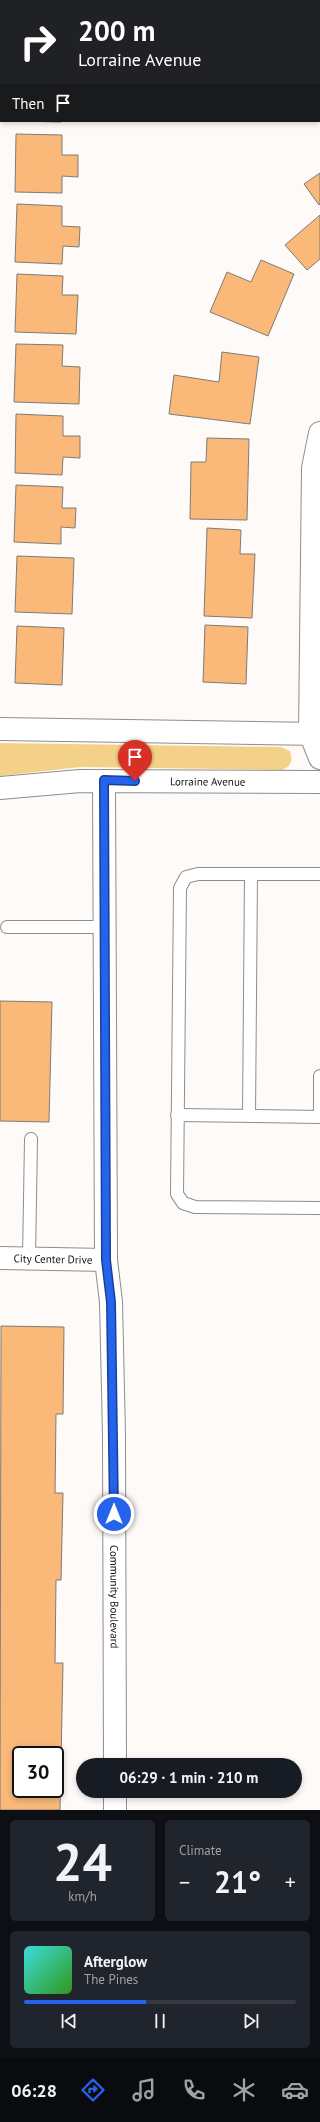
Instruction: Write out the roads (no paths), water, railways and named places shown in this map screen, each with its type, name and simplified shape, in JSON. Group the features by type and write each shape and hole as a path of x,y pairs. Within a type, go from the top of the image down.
{"street":[{"path":"320,433 313,468 315,733 320,758"},
{"path":"0,729 315,733"},
{"name":"Lorraine Avenue","path":"0,788 60,782 104,780 320,782"},
{"name":"Community Boulevard","path":"104,780 106,1260 111,1302 114,1427 115,1758"},
{"name":"City Center Drive","path":"0,1258 106,1260"},
{"path":"115,1798 115,1810"}],"lane":[{"path":"320,874 198,874 186,877 180,888 177,1115 177,1194 183,1203 195,1207 320,1208"},
{"path":"249,1116 251,874"},
{"path":"7,927 104,927"},
{"path":"177,1115 320,1117 320,1076"},
{"path":"29,1258 31,1140"}]}
